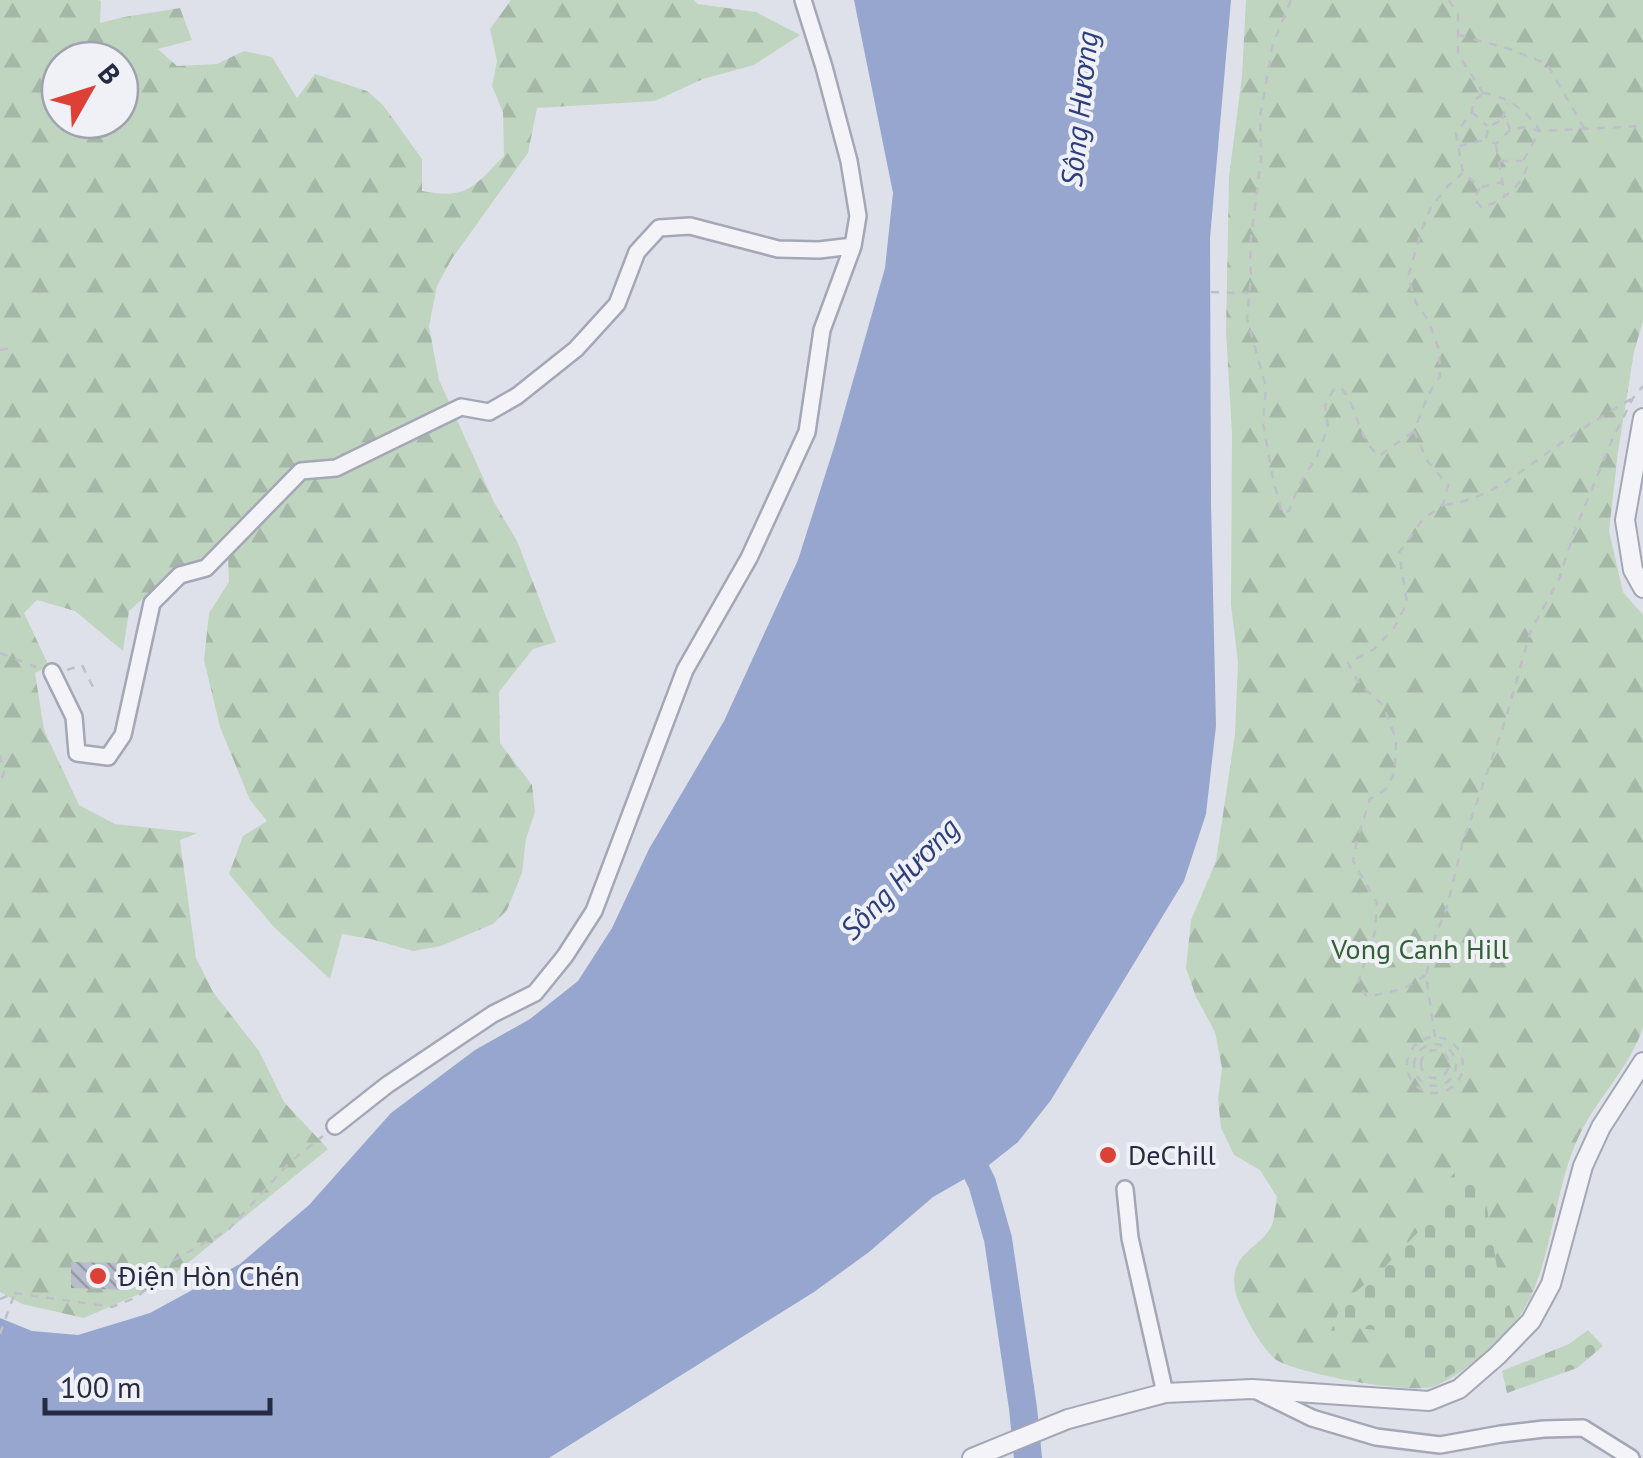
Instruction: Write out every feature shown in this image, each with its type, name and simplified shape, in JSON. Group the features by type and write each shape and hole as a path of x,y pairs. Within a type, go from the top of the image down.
{"street":[{"path":"335,1126 386,1084 492,1014 535,994 564,956 594,911 685,670 749,558 806,432 822,330 853,246 858,216 849,161 803,0"},
{"path":"52,672 74,717 77,753 108,757 123,736 152,603 180,575 206,568 302,472 336,468 461,407 489,412 518,396 576,349 616,304 637,252 659,228 690,226 778,250 853,246"},
{"path":"1643,418 1626,520 1633,570 1643,588"},
{"path":"979,1454 1068,1419 1165,1393 1252,1389 1428,1401 1459,1389 1530,1321 1550,1284 1583,1166 1601,1126 1643,1062"},
{"path":"1125,1189 1130,1238 1165,1393"},
{"path":"1252,1389 1312,1418 1376,1437 1440,1445 1501,1434 1584,1428 1631,1458"}],"path":[{"path":"1291,0 1273,44 1260,116 1261,159 1250,246 1248,319 1266,387 1263,423 1282,513 1290,512 1299,485 1317,456 1328,427 1325,406 1334,389 1341,388 1348,396 1367,446 1379,456 1414,431 1428,394 1440,376 1439,350 1408,278 1432,207 1464,173"},
{"path":"1449,0 1458,15 1458,54 1483,93 1508,102 1532,118 1540,131"},
{"path":"1458,35 1547,64 1584,128"},
{"path":"1480,188 1464,173 1456,133 1472,112 1473,102 1483,93"},
{"path":"1488,127 1502,120 1508,102"},
{"path":"1472,112 1488,127"},
{"path":"1502,120 1510,130"},
{"path":"1496,144 1510,130 1524,127 1540,131 1643,126"},
{"path":"1486,140 1488,127"},
{"path":"1523,160 1540,131"},
{"path":"1458,146 1486,140 1496,144"},
{"path":"1496,144 1504,196"},
{"path":"1499,160 1523,160"},
{"path":"1502,182 1480,188 1474,199 1482,208 1516,188 1527,167 1523,160"},
{"path":"1211,292 1250,292"},
{"path":"0,350 12,348"},
{"path":"1435,1079 1449,1067 1444,1054 1435,1050 1433,1044 1426,976 1462,844 1500,737 1530,633 1559,579 1612,440 1643,386"},
{"path":"1426,976 1403,989 1367,997 1358,983 1375,932 1376,903 1353,861 1356,840 1370,799 1386,789 1395,771 1396,739 1383,705 1359,683 1348,663 1374,649 1394,628 1407,603 1398,553 1423,519 1443,505 1484,495 1512,479 1633,398"},
{"path":"1414,431 1428,462 1448,485 1443,505"},
{"path":"0,756 4,773 0,782"},
{"path":"1434,1037 1452,1042 1464,1065 1452,1088 1435,1094 1417,1086 1408,1064 1417,1043 1434,1037"},
{"path":"1433,1044 1451,1051 1456,1064 1452,1077 1435,1086 1422,1082 1414,1065 1418,1051 1433,1044"},
{"path":"1435,1050 1423,1056 1420,1064 1423,1073 1435,1079"},
{"path":"1408,1064 1414,1065"},
{"path":"1456,1064 1464,1065"},
{"path":"1435,1079 1435,1086"},
{"path":"0,1299 15,1293 112,1307 137,1297 169,1263 229,1229 292,1161 335,1126"},
{"path":"0,1334 15,1293"}],"green space":[{"path":"0,0 98,0 100,23 180,8 192,40 158,49 177,66 217,64 244,51 272,57 297,98 315,74 367,91 383,105 422,159 422,191 450,194 469,188 504,156 503,112 492,86 497,61 490,29 511,0 694,0 698,4 756,12 800,35 754,65 703,79 655,101 537,108 528,153 451,260 437,286 429,326 439,380 494,502 517,541 556,642 533,649 499,692 500,743 532,785 535,812 526,839 522,873 507,910 493,924 441,946 413,951 342,934 330,979 273,926 229,874 243,836 267,821 250,800 220,727 204,660 209,613 229,582 228,555 182,570 129,611 123,651 75,611 37,600 24,613 49,666 35,673 44,730 79,805 115,824 198,833 180,840 196,958 213,992 259,1051 284,1102 328,1149 162,1284 84,1318 22,1304 0,1292"},
{"name":"Vong Canh Hill","path":"1246,0 1643,0 1643,321 1634,352 1609,531 1623,592 1643,615 1643,1027 1631,1055 1588,1119 1571,1155 1545,1258 1526,1305 1506,1333 1477,1360 1445,1381 1422,1388 1356,1382 1291,1366 1272,1356 1252,1329 1237,1298 1234,1278 1240,1260 1271,1227 1277,1197 1260,1170 1234,1155 1221,1128 1218,1099 1222,1068 1215,1032 1186,968 1191,920 1216,861 1235,734 1238,662 1231,605 1232,435 1226,331 1229,177 1242,76"},
{"path":"1470,1159 1485,1197 1499,1279 1515,1319 1474,1361 1445,1378 1417,1364 1387,1331 1331,1331 1342,1303 1382,1270 1418,1232 1447,1180"},
{"path":"1588,1330 1603,1346 1577,1368 1507,1393 1502,1371 1569,1344"}],"water":[{"name":"Sông Hương","path":"854,0 1231,0 1210,238 1216,726 1206,814 1184,881 1051,1100 1018,1142 989,1165 933,1197 869,1252 814,1292 549,1458 0,1458 0,1318 32,1331 78,1335 150,1313 240,1264 309,1205 391,1113 475,1050 530,1019 578,981 612,928 649,849 724,721 798,560 885,268 893,193"}],"building":[{"name":"Điện Hòn Chén","path":"71,1262 124,1263 124,1290 71,1288"}],"waterway":[{"path":"960,1139 982,1183 998,1239 1028,1458"}],"place":[{"name":"DeChill","path":"1108,1155"},
{"name":"Điện Hòn Chén","path":"98,1276"}]}
